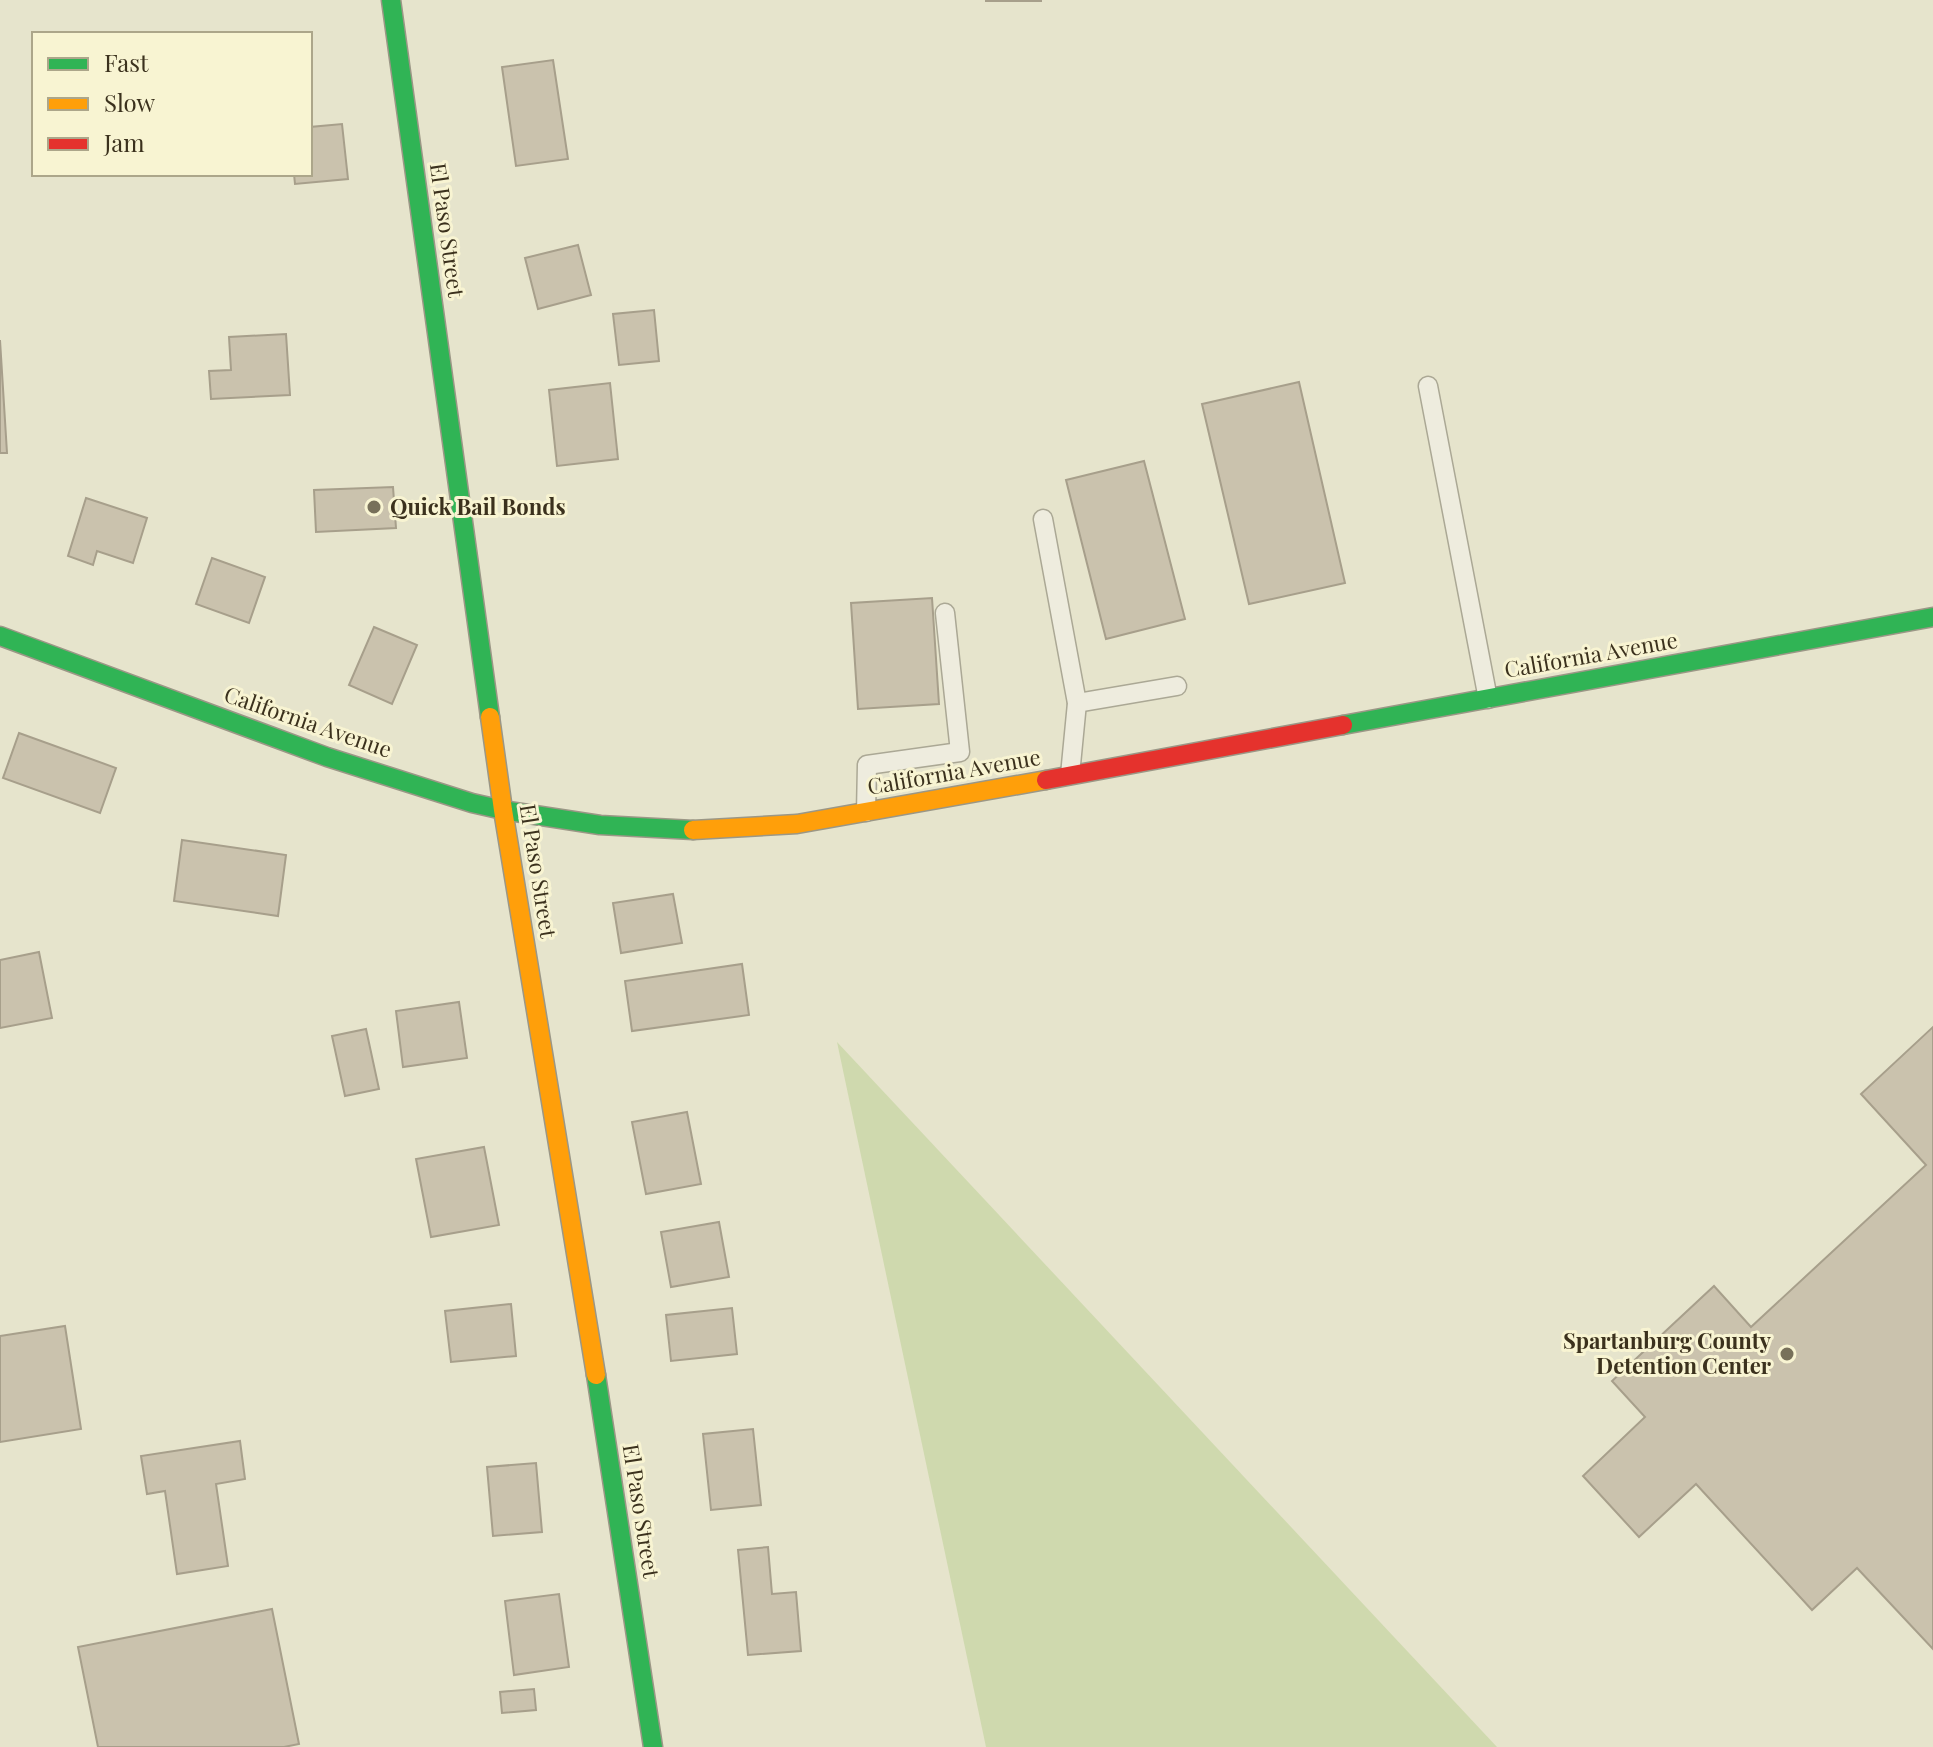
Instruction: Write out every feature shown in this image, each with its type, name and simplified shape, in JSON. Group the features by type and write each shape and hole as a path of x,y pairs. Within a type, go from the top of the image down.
{"main road":[{"name":"El Paso Street","path":"391,0 503,810 583,1289 653,1747"},
{"name":"California Avenue","path":"0,636 327,757 472,803 600,825 698,830 797,824 1933,617"}],"lane":[{"path":"1428,386 1488,699"},
{"path":"1043,519 1077,703 1070,775"},
{"path":"866,812 867,765 960,752 945,613"},
{"path":"1077,703 1177,686"}],"green space":[{"path":"837,1042 1497,1747 986,1747"}],"building":[{"path":"1041,0 1041,1 986,1"},
{"path":"553,60 568,159 516,166 502,67"},
{"path":"342,124 348,179 295,184 294,176 312,176 312,127"},
{"path":"578,245 591,295 538,309 525,258"},
{"path":"654,310 659,361 619,365 613,314"},
{"path":"286,334 290,395 211,399 209,371 231,370 229,337"},
{"path":"0,340 7,453 0,453"},
{"path":"1299,382 1345,583 1249,604 1202,404"},
{"path":"610,383 618,459 557,466 549,390"},
{"path":"1144,461 1185,619 1106,639 1066,480"},
{"path":"393,487 396,528 316,532 314,490"},
{"path":"86,498 147,518 133,563 97,551 93,565 68,556"},
{"path":"212,558 265,577 249,623 196,604"},
{"path":"932,598 939,704 858,709 851,603"},
{"path":"374,627 417,645 392,704 349,685"},
{"path":"19,733 116,768 100,813 3,778"},
{"path":"182,840 286,855 278,916 174,901"},
{"path":"673,894 682,943 621,953 613,903"},
{"path":"39,952 52,1018 0,1028 0,960"},
{"path":"742,964 749,1015 632,1031 625,981"},
{"path":"459,1002 467,1058 403,1067 396,1011"},
{"name":"Spartanburg County Detention Center","path":"1933,1027 1933,1649 1857,1568 1812,1610 1696,1484 1639,1537 1583,1476 1645,1417 1612,1381 1714,1286 1751,1327 1926,1165 1861,1094"},
{"path":"366,1029 379,1089 345,1096 332,1036"},
{"path":"687,1112 701,1184 646,1194 632,1122"},
{"path":"484,1147 499,1225 431,1237 416,1159"},
{"path":"719,1222 729,1277 671,1287 661,1232"},
{"path":"511,1304 516,1356 451,1362 445,1311"},
{"path":"732,1308 737,1354 671,1361 666,1315"},
{"path":"65,1326 81,1429 0,1442 0,1336"},
{"path":"753,1429 761,1505 711,1510 703,1434"},
{"path":"240,1441 245,1479 216,1484 228,1566 177,1574 165,1491 147,1494 141,1456"},
{"path":"536,1463 542,1532 493,1536 487,1467"},
{"path":"768,1547 772,1594 796,1592 801,1651 748,1655 738,1550"},
{"path":"559,1594 569,1667 514,1675 505,1601"},
{"path":"272,1609 299,1744 284,1747 98,1747 78,1647"},
{"path":"534,1689 536,1710 502,1713 500,1692"}],"traffic: fast":[{"path":"391,0 490,717"},
{"path":"1343,725 1933,617"},
{"path":"0,636 327,757 472,803 600,825 693,830"},
{"path":"596,1375 653,1747"}],"traffic: slow":[{"path":"490,717 596,1375"},
{"path":"693,830 797,824 1046,780"}],"traffic: jam":[{"path":"1046,780 1343,725"}],"place":[{"name":"Quick Bail Bonds","path":"374,507"},
{"name":"Spartanburg County Detention Center","path":"1787,1354"}]}
